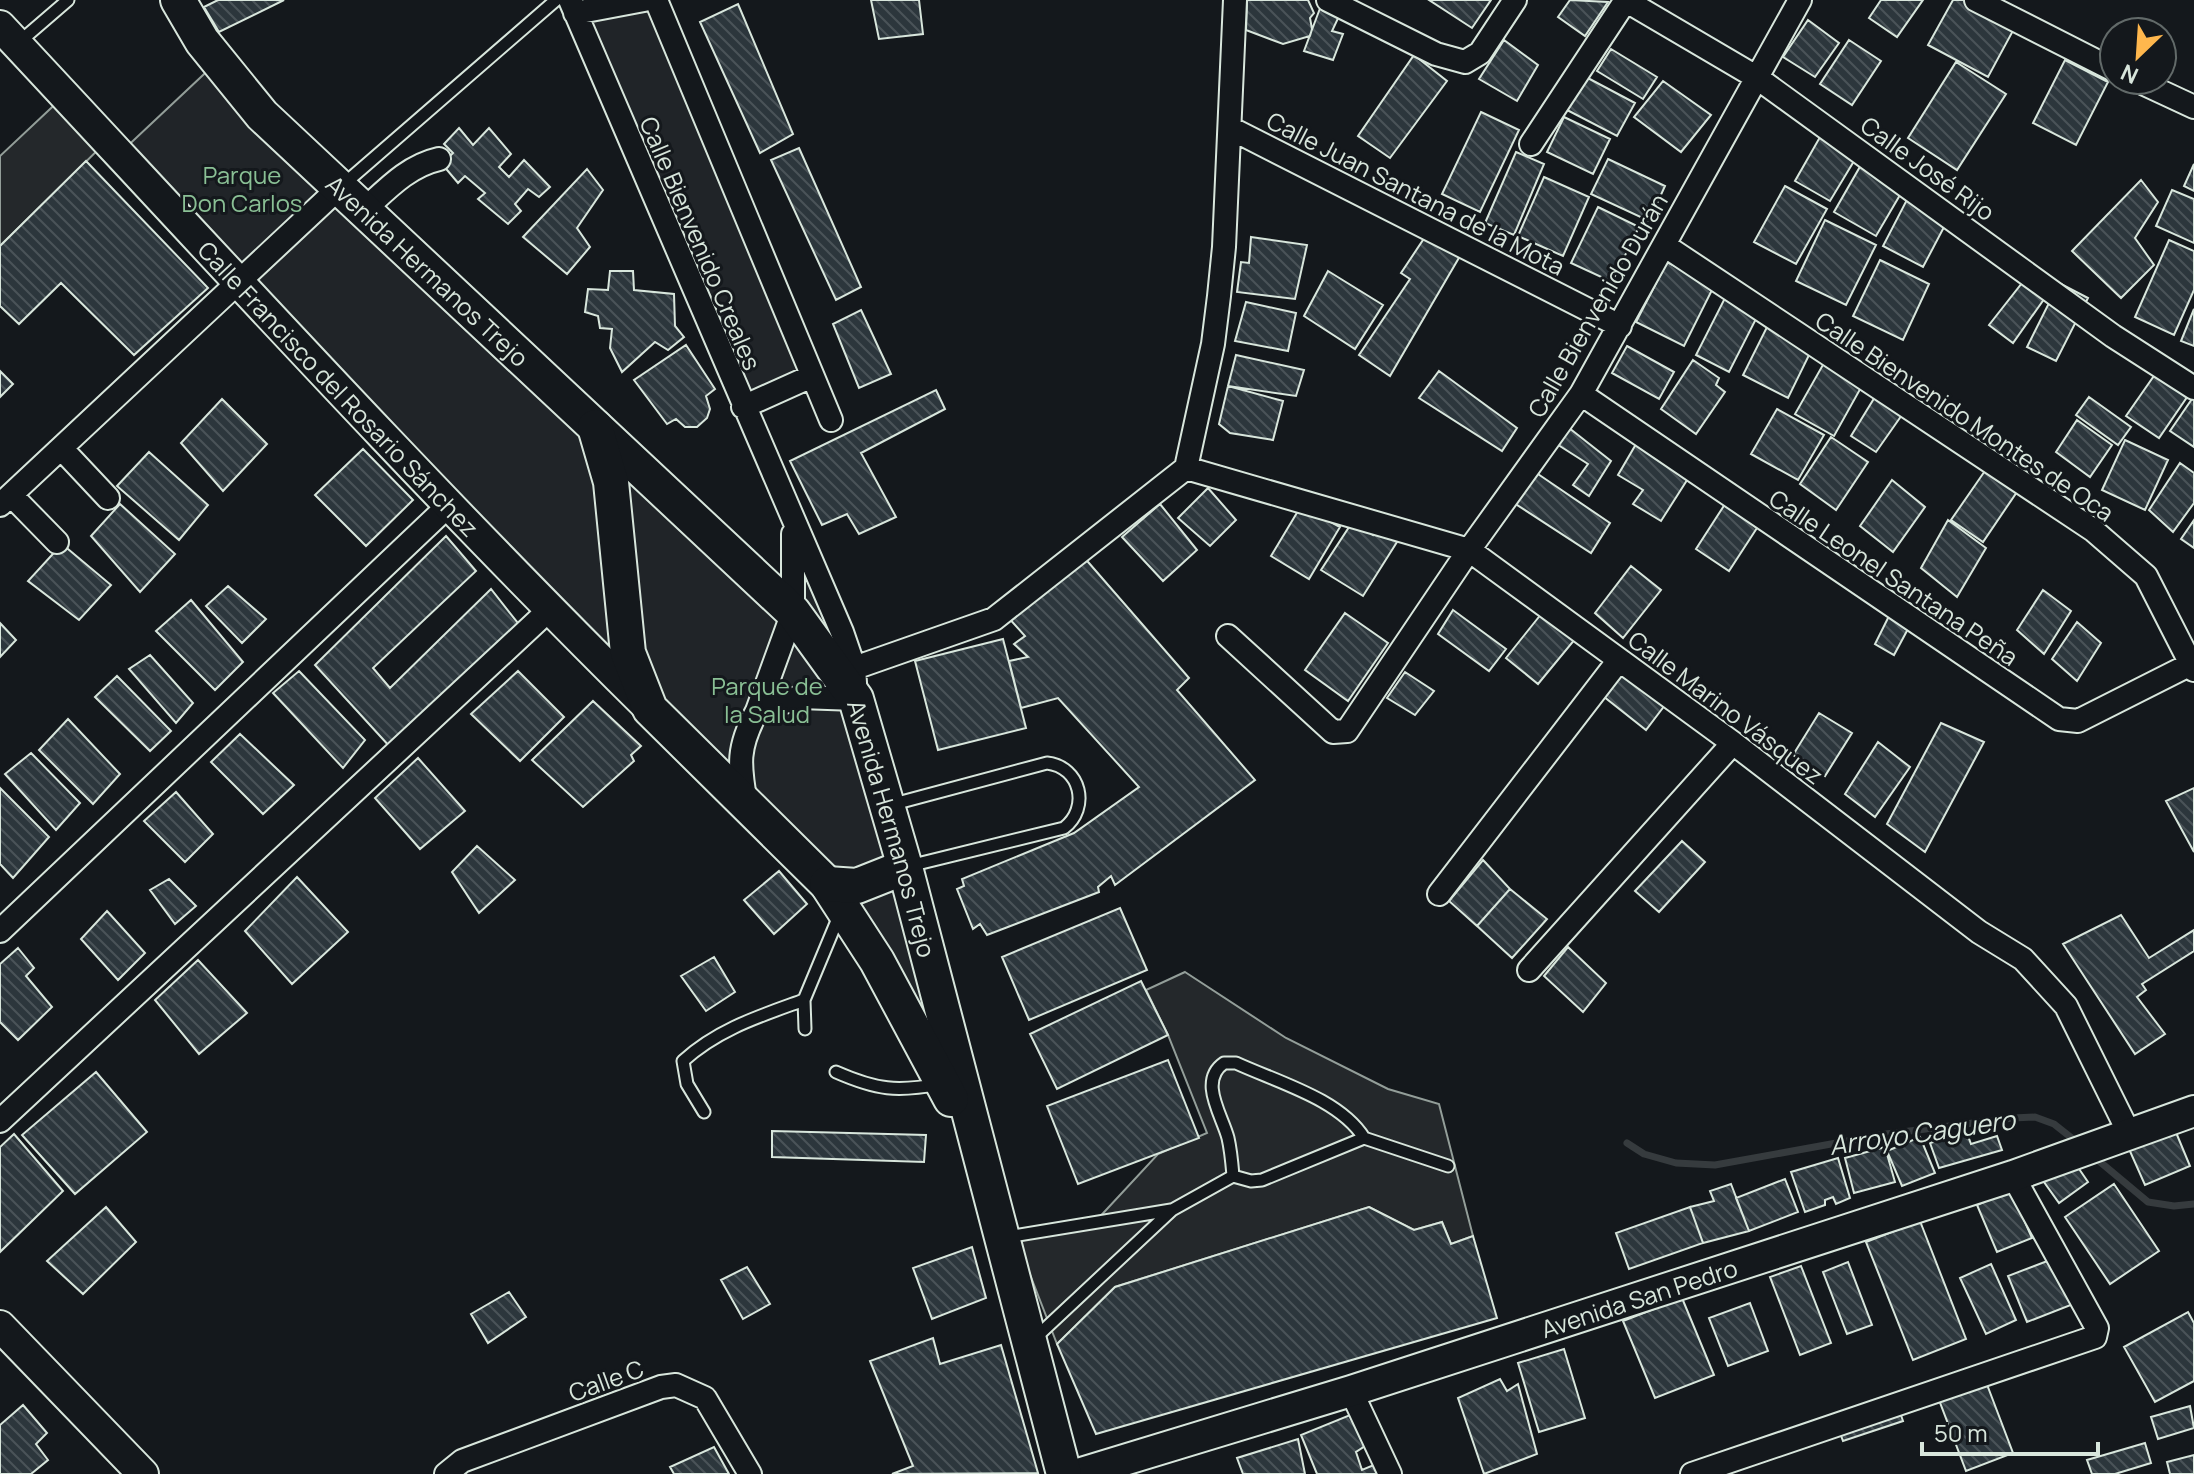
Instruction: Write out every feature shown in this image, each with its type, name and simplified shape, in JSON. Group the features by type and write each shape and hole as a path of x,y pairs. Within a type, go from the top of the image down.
{"main road":[{"name":"Avenida Hermanos Trejo","path":"178,0 202,41 262,115 793,612 849,680 905,867 1064,1474"},
{"name":"Avenida Hermanos Trejo","path":"594,426 611,482 628,653 650,709 835,896 877,961 976,1141"},
{"path":"835,896 905,867"}],"street":[{"path":"567,4 644,0"},
{"path":"656,0 831,420"},
{"path":"757,711 849,680 994,619 1186,468 1213,344 1224,247 1235,0"},
{"path":"1328,0 1436,54 1465,62 1480,53 1515,0"},
{"path":"1531,144 1625,0"},
{"name":"Calle José Rijo","path":"1625,0 1756,77 2113,336 2194,388"},
{"name":"Calle Bienvenido Durán","path":"1228,636 1333,732 1347,731 1469,550 1581,394 1800,0"},
{"path":"1976,0 2098,62"},
{"name":"Calle Bienvenido Creales","path":"567,4 842,632 849,680"},
{"name":"Calle Francisco del Rosario Sánchez","path":"9,35 449,505 549,610 650,709"},
{"path":"2170,96 2194,107"},
{"name":"Calle Juan Santana de la Mota","path":"1230,128 1620,326"},
{"path":"57,542 5,500 239,283 352,199 424,162 439,159"},
{"name":"Calle Bienvenido Montes de Oca","path":"1664,245 2093,530 2146,576 2192,667"},
{"path":"743,407 812,376"},
{"name":"Calle Leonel Santana Peña","path":"1581,394 2059,719 2078,721 2192,667"},
{"path":"61,448 108,498"},
{"name":"Calle Marino Vásquez","path":"1186,468 1469,550 1733,743 1979,932 2023,959 2066,1006 2115,1138"},
{"path":"0,931 449,505"},
{"name":"Calle Bienvenido Creales","path":"746,806 739,765 745,734 757,711 793,612 793,534 785,506"},
{"path":"0,1121 549,610"},
{"path":"1439,894 1619,660"},
{"path":"1529,970 1733,743"},
{"name":"Avenida San Pedro","path":"1078,1474 1351,1391 2013,1176 2194,1111"},
{"path":"1692,1474 2095,1337 2097,1328 2013,1176"},
{"path":"0,1326 143,1474"},
{"name":"Calle C","path":"446,1474 462,1461 661,1387 676,1385 705,1398 750,1474"},
{"path":"1351,1391 1390,1474"}],"lane":[{"path":"9,35 68,0"},
{"path":"352,199 567,4"},
{"path":"887,805 1047,763 1059,764 1072,773 1080,803 1073,820 1064,828 905,867"},
{"path":"805,1029 804,1000 835,896"},
{"path":"704,1112 687,1084 683,1061 702,1043 740,1023 804,1000"},
{"path":"1233,1176 1228,1139 1211,1089 1213,1076 1224,1063 1236,1063 1337,1109 1364,1138 1448,1166"},
{"path":"836,1072 863,1084 903,1091 942,1084"},
{"path":"1029,1344 1172,1210 1233,1176 1251,1181 1262,1180 1364,1138"},
{"path":"1001,1238 1172,1210"}],"green space":[{"path":"644,0 814,381 743,407 575,13"},
{"name":"Parque de la Salud","path":"218,61 792,612 793,534 842,632 976,1141 877,961 119,154"}],"shaded area":[{"path":"65,95 107,141 0,246 0,156"},
{"path":"1185,972 1286,1038 1388,1089 1439,1104 1473,1236 1451,1244 1442,1222 1414,1230 1369,1207 1115,1287 1057,1344 1015,1236 1094,1223 1158,1154 1207,1133 1168,1035 1146,990"}],"building":[{"path":"218,0 284,0 219,32 204,7"},
{"path":"871,0 919,0 923,34 879,39"},
{"path":"1247,0 1308,0 1314,13 1310,18 1310,36 1283,44 1246,30"},
{"path":"1429,0 1491,0 1472,28"},
{"path":"1570,0 1608,2 1585,36 1558,17"},
{"path":"1881,0 1923,0 1897,37 1869,18"},
{"path":"1953,0 1965,0 2015,27 1988,77 1928,45"},
{"path":"1322,3 1341,12 1332,31 1343,34 1333,60 1304,51"},
{"path":"738,4 793,134 760,153 700,22"},
{"path":"1808,20 1839,43 1815,77 1783,57"},
{"path":"1504,40 1538,65 1517,101 1479,79"},
{"path":"1849,40 1881,61 1852,105 1820,84"},
{"path":"1611,49 1657,77 1643,99 1597,71"},
{"path":"1414,55 1447,81 1390,158 1358,136"},
{"path":"2065,60 2098,77 2098,96 2101,96 2076,145 2033,123"},
{"path":"1956,62 2006,94 1957,170 1908,138"},
{"path":"1584,76 1635,103 1617,136 1567,110"},
{"path":"1663,81 1711,115 1681,152 1634,117"},
{"path":"1481,112 1519,130 1480,212 1442,194"},
{"path":"1564,117 1610,139 1593,174 1547,152"},
{"path":"459,128 473,145 489,128 511,154 499,167 509,177 524,160 550,187 539,197 528,189 515,204 521,211 508,224 478,199 485,193 465,176 458,183 442,164 453,153 444,144"},
{"path":"1824,130 1860,151 1830,201 1795,181"},
{"path":"799,148 861,287 836,300 771,160"},
{"path":"1516,152 1544,164 1514,235 1485,223"},
{"path":"1865,158 1907,183 1876,236 1834,212"},
{"path":"1608,159 1665,186 1649,221 1591,194"},
{"path":"86,161 208,288 134,355 61,283 19,324 0,306 0,246"},
{"path":"2194,164 2194,191 2184,186"},
{"path":"587,169 603,190 577,228 590,247 567,274 523,237"},
{"path":"1544,177 1589,197 1563,256 1518,236"},
{"path":"2141,180 2158,202 2135,238 2154,265 2121,298 2072,251"},
{"path":"1785,186 1827,209 1796,264 1754,242"},
{"path":"1913,188 1953,210 1923,267 1883,246"},
{"path":"2172,190 2194,199 2194,243 2156,226"},
{"path":"1598,207 1639,227 1612,282 1571,263"},
{"path":"1825,220 1876,245 1846,305 1796,281"},
{"path":"1427,234 1460,256 1390,376 1359,355 1410,279 1401,273"},
{"path":"1251,237 1307,245 1295,299 1237,292 1241,262 1249,263"},
{"path":"2169,240 2194,251 2194,290 2174,335 2135,317"},
{"path":"1880,260 1929,284 1903,340 1853,316"},
{"path":"1667,262 1714,286 1684,346 1636,322"},
{"path":"610,271 633,271 634,290 674,294 675,326 684,337 668,350 655,342 622,372 610,348 612,329 600,328 598,316 585,312 588,289 608,290"},
{"path":"1328,271 1383,305 1355,349 1304,316"},
{"path":"2026,278 2047,295 2013,343 1989,325"},
{"path":"2059,283 2088,298 2056,361 2027,347"},
{"path":"1726,296 1759,313 1729,372 1696,355"},
{"path":"1246,302 1296,313 1288,351 1235,341"},
{"path":"2194,309 2194,346 2181,341"},
{"path":"861,310 891,374 859,388 833,324"},
{"path":"1767,327 1812,349 1788,398 1743,375"},
{"path":"686,345 715,389 706,396 710,409 707,418 697,427 685,427 676,419 667,424 634,380"},
{"path":"1627,346 1674,372 1659,399 1612,373"},
{"path":"1236,355 1304,370 1296,396 1228,386"},
{"path":"1693,360 1719,378 1716,385 1725,392 1696,434 1661,409"},
{"path":"2165,360 2194,387 2159,438 2126,416"},
{"path":"1824,363 1863,384 1834,436 1795,414"},
{"path":"0,371 13,384 0,397"},
{"path":"1439,371 1517,428 1502,451 1419,398"},
{"path":"1228,386 1283,401 1273,440 1230,433 1219,424"},
{"path":"936,390 945,409 861,453 896,517 859,534 847,514 822,525 790,461"},
{"path":"1878,392 1904,412 1876,452 1851,436"},
{"path":"2194,396 2194,447 2170,431"},
{"path":"2089,397 2131,427 2118,445 2076,415"},
{"path":"222,399 267,444 223,491 181,443"},
{"path":"1777,409 1824,435 1798,480 1751,454"},
{"path":"2077,420 2112,445 2090,477 2056,452"},
{"path":"1564,424 1611,461 1589,496 1573,485 1588,464 1552,441"},
{"path":"1831,437 1868,462 1836,510 1800,484"},
{"path":"1639,439 1689,477 1661,521 1633,504 1643,490 1618,475"},
{"path":"2125,440 2168,460 2145,510 2102,490"},
{"path":"363,449 413,500 366,546 315,495"},
{"path":"149,452 208,505 179,540 117,486"},
{"path":"2180,463 2194,473 2194,503 2173,532 2149,510"},
{"path":"1989,465 2021,486 1983,542 1951,520"},
{"path":"1535,472 1610,523 1591,553 1514,503"},
{"path":"1892,480 1925,507 1893,552 1860,526"},
{"path":"1208,488 1236,520 1210,546 1178,518"},
{"path":"1727,501 1757,528 1729,571 1696,549"},
{"path":"120,504 175,554 140,592 91,536"},
{"path":"1160,504 1197,550 1163,581 1122,537"},
{"path":"1301,506 1340,527 1309,579 1271,556"},
{"path":"1948,520 1986,548 1957,597 1921,568"},
{"path":"2194,520 2194,548 2181,539"},
{"path":"1353,521 1373,535 1377,528 1397,542 1363,596 1321,570"},
{"path":"446,536 476,571 373,668 390,688 491,589 521,627 391,748 315,665"},
{"path":"62,544 111,585 79,620 28,581"},
{"path":"1082,555 1189,678 1177,690 1255,780 1115,885 1111,876 1098,887 1099,892 987,935 980,924 973,929 957,889 964,886 962,879 1074,833 1139,787 1058,698 1021,708 1009,661 1028,657 1014,644 1025,636 1007,616"},
{"path":"1631,566 1661,590 1623,638 1595,613"},
{"path":"228,586 266,619 242,643 206,606"},
{"path":"2043,590 2071,611 2044,654 2017,630"},
{"path":"191,600 243,662 215,690 156,631"},
{"path":"1453,610 1506,649 1489,671 1438,634"},
{"path":"1345,613 1388,643 1348,701 1305,670"},
{"path":"1542,613 1576,638 1538,684 1506,658"},
{"path":"1890,614 1909,627 1894,655 1875,644"},
{"path":"2077,622 2101,643 2077,681 2052,659"},
{"path":"0,623 16,640 0,657"},
{"path":"1003,639 1026,728 938,750 915,661"},
{"path":"150,655 193,703 176,723 129,669"},
{"path":"299,671 365,740 343,768 273,693"},
{"path":"518,671 564,717 520,761 471,714"},
{"path":"1622,671 1665,705 1646,730 1603,696"},
{"path":"1405,672 1434,691 1415,715 1387,698"},
{"path":"117,676 171,731 150,751 95,697"},
{"path":"593,701 641,746 631,755 634,761 583,807 532,760"},
{"path":"1819,713 1852,733 1825,776 1793,755"},
{"path":"68,719 120,774 93,804 39,750"},
{"path":"1941,723 1984,742 1925,852 1887,824"},
{"path":"240,734 294,785 263,814 211,762"},
{"path":"1878,742 1910,767 1875,817 1845,794"},
{"path":"31,753 80,803 56,830 5,774"},
{"path":"418,758 465,811 420,849 375,798"},
{"path":"0,788 49,837 13,878 0,864"},
{"path":"2194,788 2194,852 2166,801"},
{"path":"176,792 213,834 185,862 144,821"},
{"path":"1682,841 1705,862 1659,912 1635,891"},
{"path":"477,846 515,880 479,913 452,872"},
{"path":"1483,860 1510,889 1477,926 1449,901"},
{"path":"779,871 807,904 774,934 744,900"},
{"path":"297,877 348,932 292,984 245,931"},
{"path":"169,879 196,906 175,924 150,890"},
{"path":"1510,889 1547,919 1512,958 1477,926"},
{"path":"1120,908 1147,970 1029,1020 1002,957"},
{"path":"107,911 145,953 118,980 81,939"},
{"path":"2121,915 2149,958 2194,930 2194,951 2142,984 2146,990 2137,997 2165,1034 2135,1054 2063,944"},
{"path":"1568,947 1606,983 1583,1012 1544,976"},
{"path":"18,948 34,968 26,976 52,1007 18,1040 0,1022 0,964"},
{"path":"714,957 735,992 706,1011 681,976"},
{"path":"198,960 247,1013 199,1054 155,1000"},
{"path":"1141,981 1168,1035 1057,1089 1030,1034"},
{"path":"1168,1060 1199,1138 1078,1184 1047,1106"},
{"path":"96,1072 147,1132 75,1194 22,1135"},
{"path":"2175,1130 2190,1166 2145,1185 2129,1149"},
{"path":"772,1131 926,1135 924,1162 772,1157"},
{"path":"1967,1133 1971,1144 1997,1136 2002,1150 1939,1168 1930,1143"},
{"path":"14,1134 63,1191 0,1252 0,1147"},
{"path":"1920,1137 1935,1173 1902,1186 1887,1151"},
{"path":"1885,1147 1895,1182 1854,1193 1845,1158"},
{"path":"1838,1158 1850,1198 1836,1204 1833,1197 1825,1200 1825,1205 1805,1212 1791,1172"},
{"path":"2075,1163 2088,1182 2059,1203 2044,1182"},
{"path":"1785,1179 1798,1212 1749,1231 1736,1198"},
{"path":"1731,1184 1749,1231 1703,1243 1690,1207 1714,1201 1710,1191"},
{"path":"2114,1184 2159,1251 2110,1284 2065,1217"},
{"path":"2011,1190 2032,1238 1997,1252 1977,1205"},
{"path":"106,1207 136,1242 83,1294 47,1261"},
{"path":"1369,1207 1414,1230 1442,1222 1451,1244 1473,1236 1497,1318 1096,1434 1057,1344 1115,1287"},
{"path":"1690,1207 1703,1243 1629,1269 1616,1233"},
{"path":"1920,1221 1966,1339 1913,1360 1866,1242"},
{"path":"972,1247 986,1298 932,1319 913,1268"},
{"path":"2063,1255 2081,1301 2027,1322 2008,1276"},
{"path":"1848,1262 1872,1325 1847,1334 1823,1272"},
{"path":"1991,1264 2016,1320 1986,1334 1960,1278"},
{"path":"1801,1266 1831,1343 1800,1355 1770,1277"},
{"path":"747,1267 770,1304 743,1319 721,1280"},
{"path":"509,1292 526,1317 488,1343 471,1314"},
{"path":"1682,1298 1714,1375 1655,1398 1623,1321"},
{"path":"1750,1303 1768,1351 1728,1366 1709,1318"},
{"path":"2188,1312 2194,1323 2194,1381 2155,1402 2124,1347"},
{"path":"933,1338 940,1364 1001,1345 1038,1473 892,1474 913,1466 870,1361"},
{"path":"1564,1349 1585,1418 1539,1432 1518,1363"},
{"path":"1983,1374 2013,1453 1966,1471 1936,1392"},
{"path":"1500,1379 1507,1391 1518,1384 1537,1454 1484,1474 1458,1398"},
{"path":"1895,1398 1903,1421 1843,1441 1835,1419"},
{"path":"23,1405 47,1433 36,1444 48,1460 31,1474 0,1474 0,1425"},
{"path":"2190,1406 2194,1428 2158,1439 2151,1417"},
{"path":"1355,1413 1365,1446 1356,1452 1362,1470 1376,1464 1379,1474 1317,1474 1301,1435"},
{"path":"1298,1439 1305,1474 1243,1474 1237,1458"},
{"path":"2145,1443 2151,1463 2115,1474 2092,1474 2087,1460"},
{"path":"714,1447 729,1474 674,1474 670,1467"},
{"path":"2194,1455 2194,1474 2170,1474 2167,1462"}],"waterway":[{"name":"Arroyo Caguero","path":"1627,1143 1644,1154 1676,1163 1715,1165 1886,1134 2035,1117 2054,1124 2078,1143"},
{"name":"Arroyo Caguero","path":"2093,1156 2148,1202 2174,1206 2194,1204"}],"park label":[{"name":"Parque Don Carlos","path":"242,188"}]}
